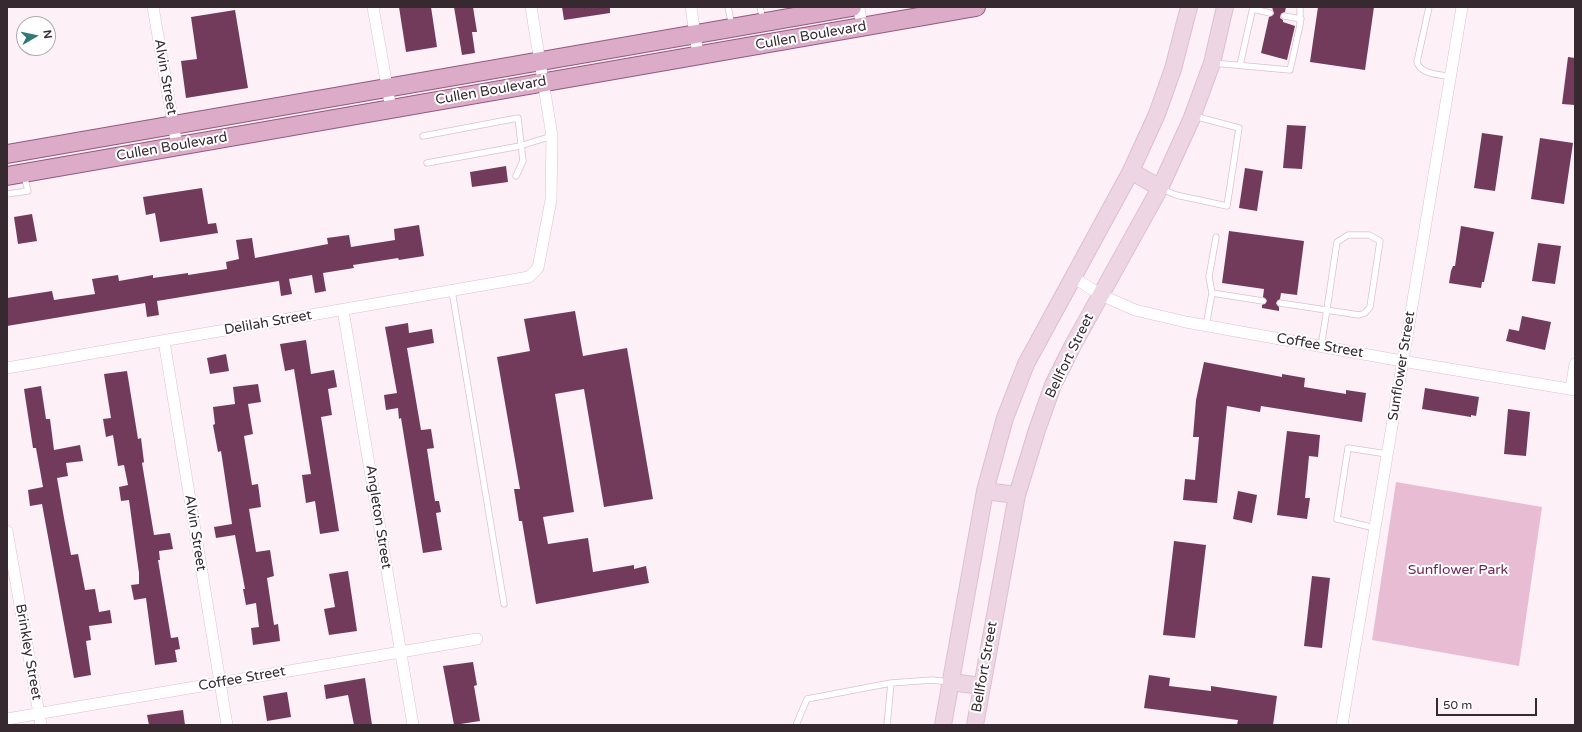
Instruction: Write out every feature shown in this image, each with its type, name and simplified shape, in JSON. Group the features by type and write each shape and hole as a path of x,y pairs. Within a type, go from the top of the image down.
{"main road":[{"name":"Cullen Boulevard","path":"7,154 733,28 770,16 852,7"},
{"name":"Cullen Boulevard","path":"16,174 976,7"},
{"path":"944,725 985,491 1005,418 1026,364 1132,171 1157,114 1173,69 1189,7"},
{"name":"Bellfort Street","path":"975,725 1017,495 1053,385 1160,188 1192,115 1212,63 1225,7"},
{"path":"1132,171 1160,188"},
{"path":"985,491 1017,495"},
{"path":"951,682 982,686"}],"street":[{"path":"373,7 391,109"},
{"path":"532,7 552,136"},
{"path":"691,7 698,55"},
{"path":"859,7 862,27"},
{"name":"Sunflower Street","path":"1342,725 1462,7"},
{"name":"Alvin Street","path":"155,8 177,146"},
{"name":"Delilah Street","path":"7,368 529,277 538,268 551,200 552,136"},
{"name":"Coffee Street","path":"1073,277 1102,295 1135,310 1206,326 1573,390"},
{"name":"Angleton Street","path":"343,310 413,725"},
{"name":"Alvin Street","path":"164,341 227,725"},
{"path":"1573,390 1575,364"},
{"name":"Brinkley Street","path":"7,531 40,720"},
{"name":"Coffee Street","path":"7,719 40,720 220,683 477,639"}],"lane":[{"path":"728,7 733,28"},
{"path":"1212,63 1290,70 1301,19 1298,7"},
{"path":"1430,7 1417,62 1418,67 1424,71 1451,77"},
{"path":"1240,65 1253,8 1270,13"},
{"path":"1284,16 1301,19"},
{"path":"1160,188 1176,195 1227,206 1239,128 1192,115"},
{"path":"423,136 518,118 520,146 523,161 516,176"},
{"path":"427,163 520,146 552,136"},
{"path":"7,194 28,191 16,174"},
{"path":"1280,303 1327,309 1359,315 1365,313 1370,306 1380,242 1369,235 1348,234 1337,242 1327,309 1322,347"},
{"path":"1206,326 1212,293 1209,277 1216,237"},
{"path":"452,291 504,604"},
{"path":"1212,293 1263,301"},
{"path":"1375,528 1336,518 1348,448 1387,454"},
{"path":"796,725 808,700 891,683 932,680 951,682"},
{"path":"887,725 891,683"}],"green space":[{"name":"Sunflower Park","path":"1396,482 1542,507 1519,666 1372,640"}],"building":[{"path":"399,7 431,7 437,47 406,52"},
{"path":"454,7 473,7 477,32 472,32 475,53 462,55"},
{"path":"562,7 610,7 610,13 564,20"},
{"path":"1272,7 1286,7 1285,12 1281,14 1280,18 1283,22 1295,26 1287,60 1261,53 1269,17 1274,14"},
{"path":"1318,7 1374,7 1365,70 1310,62"},
{"path":"235,10 248,88 186,98 181,61 197,59 191,17"},
{"path":"1568,57 1575,58 1575,105 1562,104"},
{"path":"1287,125 1306,126 1302,169 1283,168"},
{"path":"1482,133 1503,136 1495,191 1474,188"},
{"path":"1540,138 1573,143 1564,204 1531,199"},
{"path":"506,166 508,182 472,187 470,172"},
{"path":"1245,168 1263,171 1257,211 1239,208"},
{"path":"202,188 208,224 216,223 218,233 160,242 155,213 146,215 143,197"},
{"path":"32,214 37,241 18,244 14,217"},
{"path":"419,225 424,256 399,260 398,258 353,265 354,268 323,273 326,291 315,293 312,275 289,279 292,294 281,296 279,281 157,301 159,315 147,317 145,303 7,326 7,298 52,291 54,300 95,294 92,279 118,275 119,281 153,275 153,278 188,273 188,275 227,269 226,262 239,259 236,240 252,238 255,258 328,244 327,238 349,235 351,247 395,240 394,229"},
{"path":"1461,226 1494,232 1484,282 1482,282 1481,288 1449,283 1451,271 1453,266 1455,266"},
{"path":"1229,231 1304,241 1297,295 1281,293 1280,299 1276,303 1279,307 1279,311 1262,308 1262,305 1267,301 1263,297 1264,289 1222,283"},
{"path":"1538,243 1561,246 1555,284 1532,281"},
{"path":"575,311 583,356 627,348 653,499 604,507 584,389 555,394 574,512 543,517 548,544 588,538 593,572 634,565 634,569 646,566 649,583 536,604 522,521 519,521 514,489 520,489 497,357 530,351 524,319"},
{"path":"1522,316 1551,322 1545,350 1506,341 1509,329 1519,331"},
{"path":"408,323 409,333 432,329 434,343 407,348 421,430 431,429 434,448 427,449 435,501 439,501 441,512 436,513 442,550 423,553 401,418 399,419 398,408 386,410 384,395 397,393 385,327"},
{"path":"306,340 311,374 334,370 337,387 328,389 332,415 321,417 339,531 320,534 315,501 306,503 302,475 311,474 294,369 285,371 280,344"},
{"path":"226,354 229,371 210,374 207,358"},
{"path":"1204,362 1282,377 1282,374 1305,378 1304,387 1346,394 1346,390 1366,393 1362,422 1261,406 1260,412 1227,406 1217,503 1183,500 1185,479 1195,480 1199,437 1193,437 1196,400"},
{"path":"127,371 138,439 141,438 144,462 142,463 154,535 170,533 173,549 159,551 160,560 158,560 171,638 178,637 180,649 175,650 177,662 155,665 146,598 134,600 131,585 139,584 139,573 129,500 121,501 119,487 128,485 124,465 118,466 113,435 106,437 103,419 111,418 104,374"},
{"path":"258,384 261,402 248,404 253,434 244,436 252,485 258,484 261,507 249,509 256,552 270,550 274,576 267,578 274,625 278,624 280,641 253,645 251,628 259,627 256,603 246,605 243,589 245,589 235,535 216,538 214,527 232,524 221,451 218,452 213,425 215,424 213,407 235,404 233,387"},
{"path":"41,386 46,419 50,419 54,450 80,445 83,461 66,463 68,476 57,478 64,518 71,555 78,554 85,590 95,589 99,612 110,610 112,623 89,626 91,640 86,641 91,675 74,678 42,504 30,506 28,490 43,487 36,448 33,448 24,389"},
{"path":"1425,388 1479,397 1476,416 1471,415 1471,417 1422,409"},
{"path":"1508,409 1530,412 1526,456 1504,454"},
{"path":"1287,431 1320,435 1318,457 1309,456 1305,498 1310,498 1307,519 1277,515"},
{"path":"1238,491 1257,495 1252,523 1233,519"},
{"path":"1174,541 1206,545 1195,638 1163,635"},
{"path":"348,571 357,631 329,635 324,609 335,607 329,574"},
{"path":"1312,576 1330,578 1322,648 1304,646"},
{"path":"473,662 477,685 474,686 480,721 454,725 443,666"},
{"path":"1149,675 1170,678 1169,686 1211,691 1211,686 1277,696 1273,725 1237,725 1238,720 1144,708"},
{"path":"365,678 372,725 354,725 348,695 326,699 324,685"},
{"path":"287,692 291,717 267,721 263,696"},
{"path":"183,710 185,725 149,725 147,715"}]}
